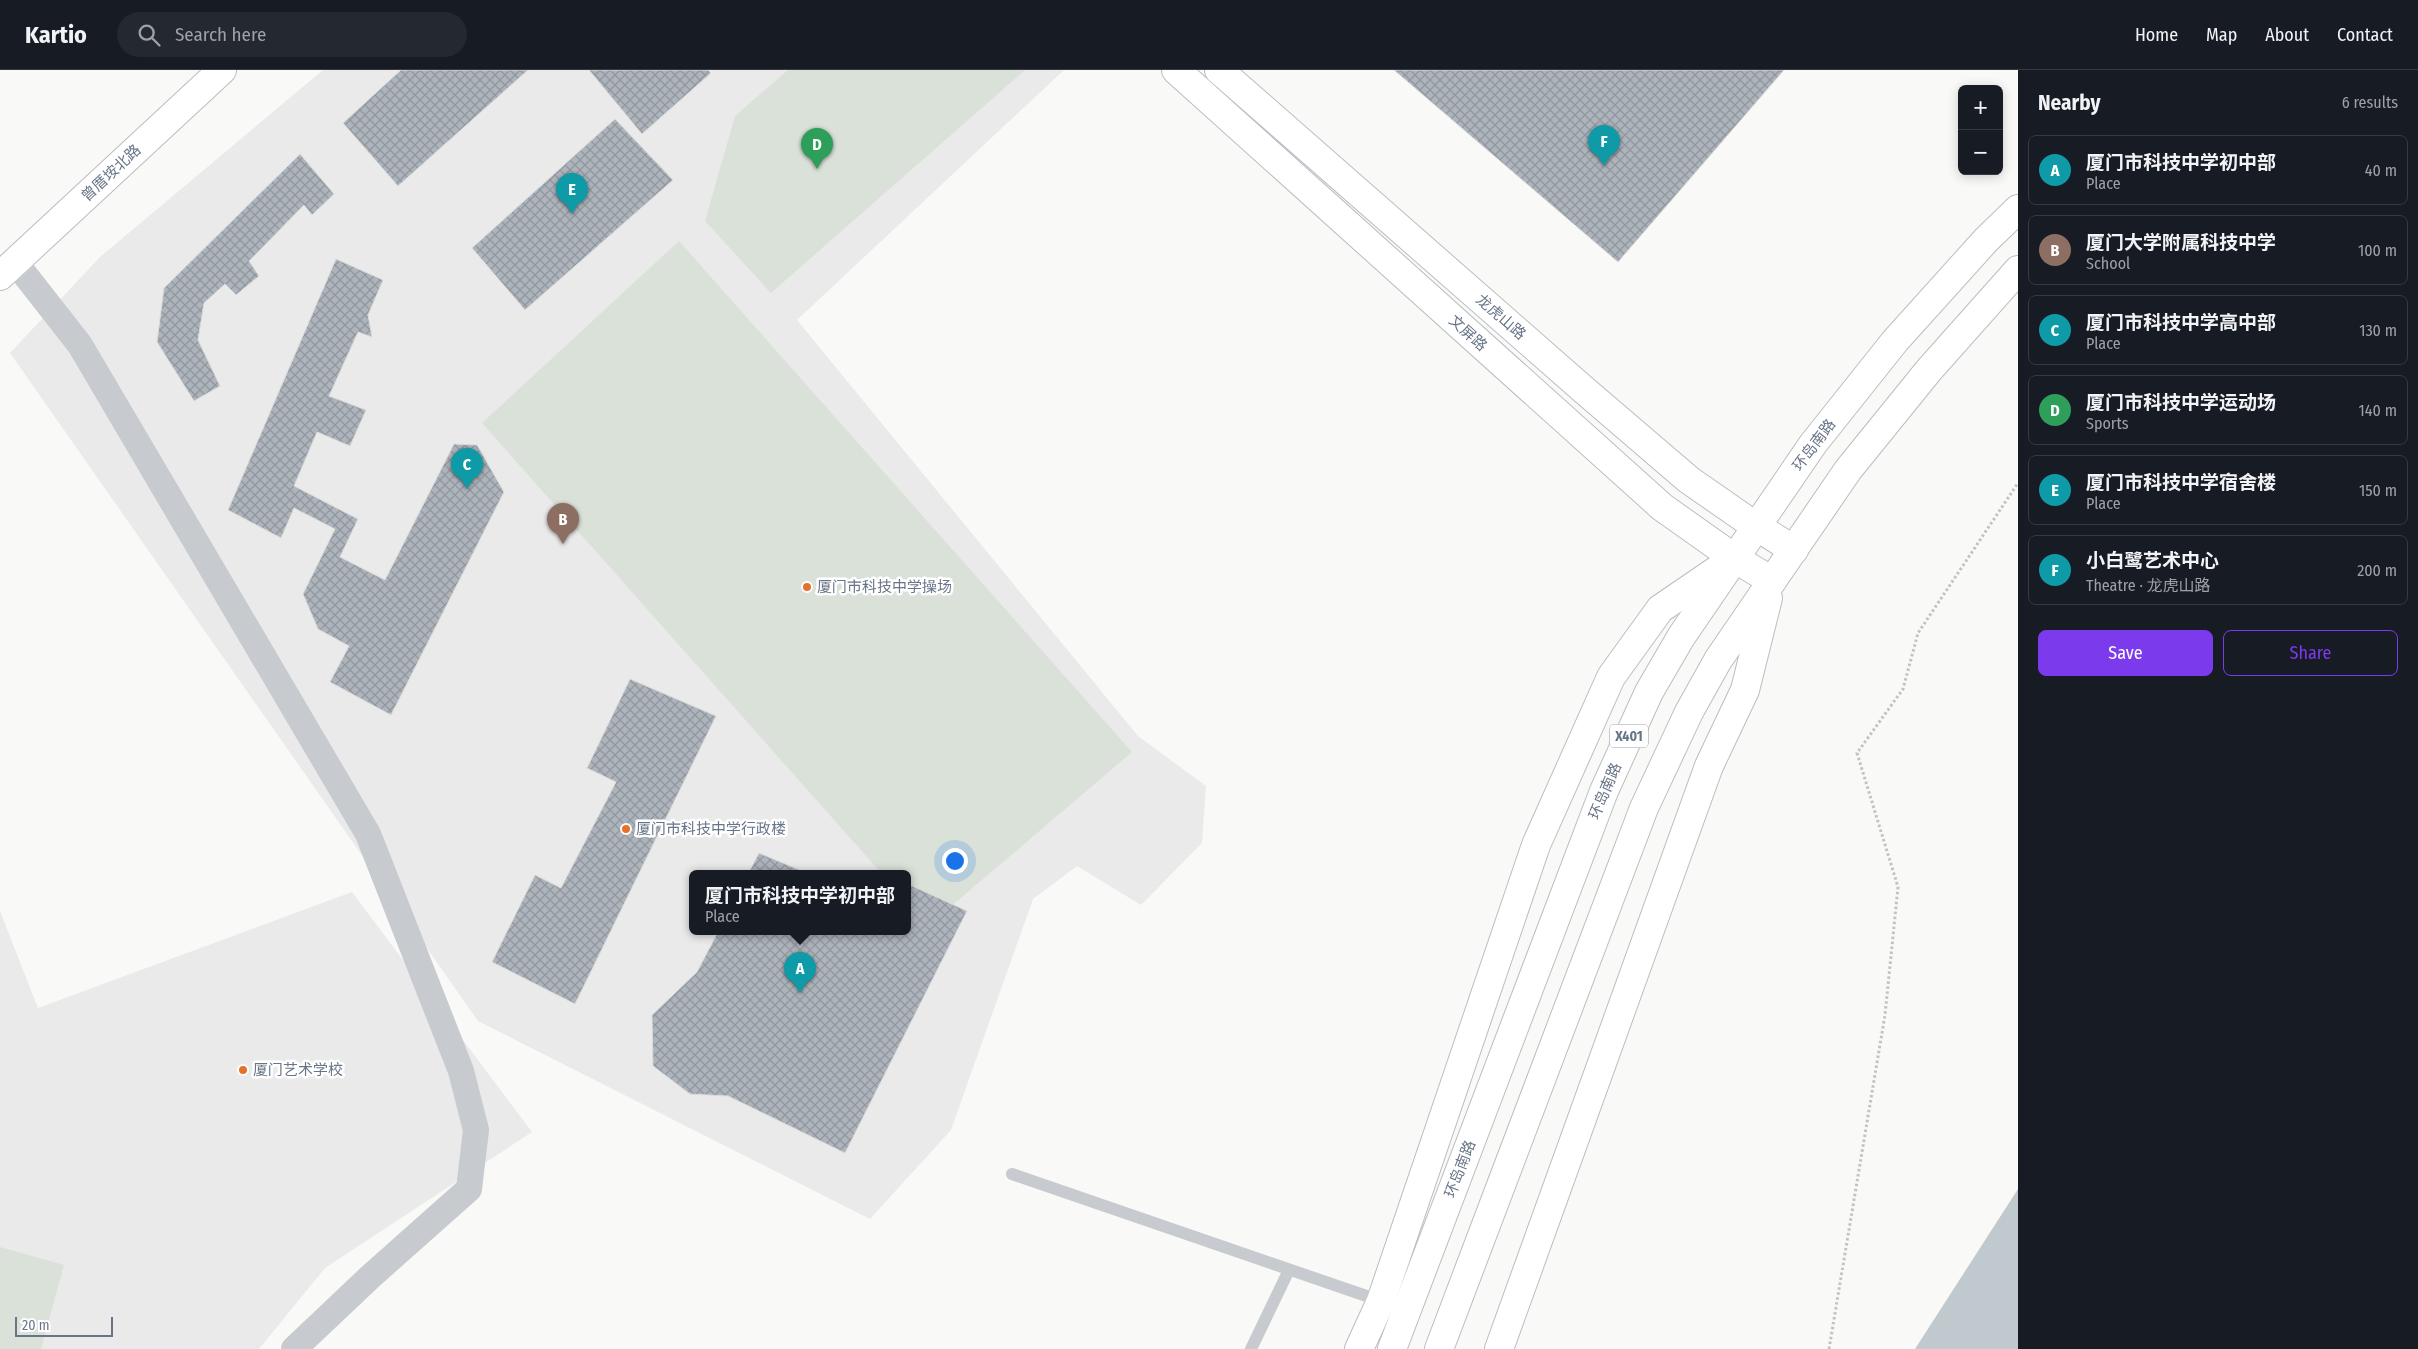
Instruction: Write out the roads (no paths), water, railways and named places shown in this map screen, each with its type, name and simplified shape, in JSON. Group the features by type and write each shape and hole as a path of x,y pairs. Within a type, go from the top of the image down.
{"main road":[{"name":"曾厝垵北路","path":"8,269 222,70"},
{"name":"文屏路","path":"1176,70 1662,507 1734,558 1772,581"},
{"name":"龙虎山路","path":"1219,70 1689,480 1794,550"},
{"name":"环岛南路","path":"1392,1349 1604,791 1650,692 1681,636 1813,444 1895,341 1986,240 2018,209"},
{"name":"X401","path":"1439,1349 1644,808 1689,712 1718,660 1848,470 1929,370 2018,270"},
{"path":"1359,1349 1381,1301 1536,845 1610,677 1660,609 1734,558"},
{"path":"1499,1349 1709,766 1745,690 1772,581"}],"street":[{"path":"8,269 80,345 368,834 461,1071 476,1130 470,1190 370,1277 294,1349"}],"lane":[{"path":"1012,1174 1381,1301"},
{"path":"1251,1349 1288,1270"}],"place":[{"name":"小白鹭艺术中心","path":"1604,166"},
{"name":"厦门市科技中学运动场","path":"817,169"},
{"name":"厦门市科技中学宿舍楼","path":"572,214"},
{"name":"厦门市科技中学高中部","path":"467,489"},
{"name":"厦门大学附属科技中学","path":"563,544"},
{"name":"厦门市科技中学操场","path":"807,587"},
{"name":"厦门市科技中学行政楼","path":"626,829"},
{"name":"厦门市科技中学初中部","path":"800,993"},
{"name":"厦门艺术学校","path":"243,1070"}]}
